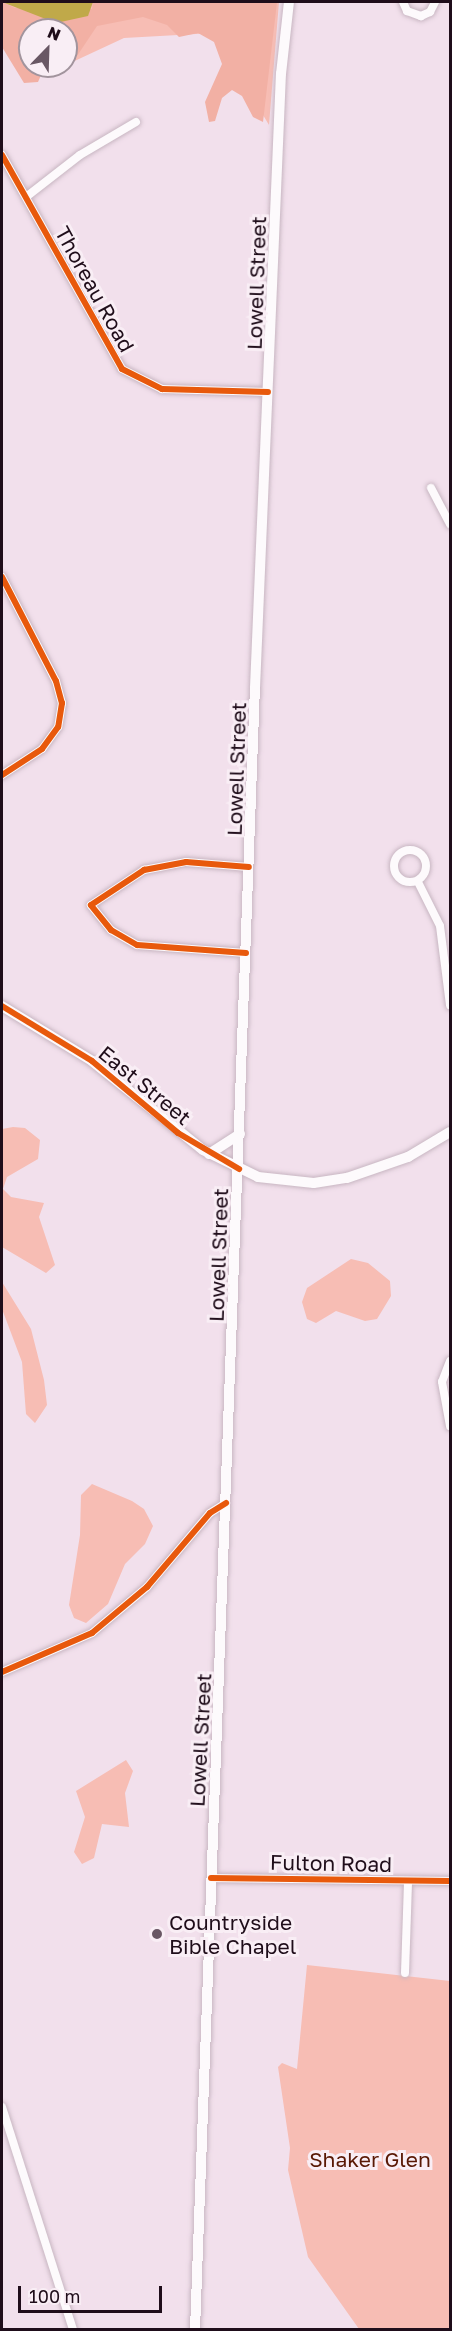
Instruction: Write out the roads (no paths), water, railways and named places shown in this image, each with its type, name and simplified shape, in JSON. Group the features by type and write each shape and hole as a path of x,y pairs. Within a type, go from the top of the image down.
{"main road":[{"name":"Lowell Street","path":"195,2330 268,392 281,74 289,2"},
{"name":"East Street","path":"2,1006 92,1061 209,1154 239,1169 287,1180 347,1178 408,1157 450,1132"},
{"path":"209,1154 240,1134"}],"street":[{"path":"403,2 407,11 421,16 430,12 435,2"},
{"path":"26,196 80,155 136,122"},
{"name":"Thoreau Road","path":"2,156 122,369 162,389 268,392"},
{"path":"431,488 450,524"},
{"path":"2,577 56,681 62,704 58,727 42,748 2,775"},
{"path":"418,882 405,881 396,874 394,864 403,851 416,852 424,861 418,882 440,926 450,1005"},
{"path":"246,953 137,945 111,930 91,905 144,870 186,862 249,867"},
{"path":"450,1361 442,1382 450,1426"},
{"path":"2,1672 60,1650 100,1626 147,1587 210,1513 226,1503"},
{"name":"Fulton Road","path":"211,1878 450,1881"},
{"path":"405,1973 408,1881"},
{"path":"2,2107 73,2330"},
{"path":"2,2136 12,2134"}],"place":[{"name":"Countryside Bible Chapel","path":"157,1934"}],"park label":[{"name":"Shaker Glen","path":"370,2159"}]}
